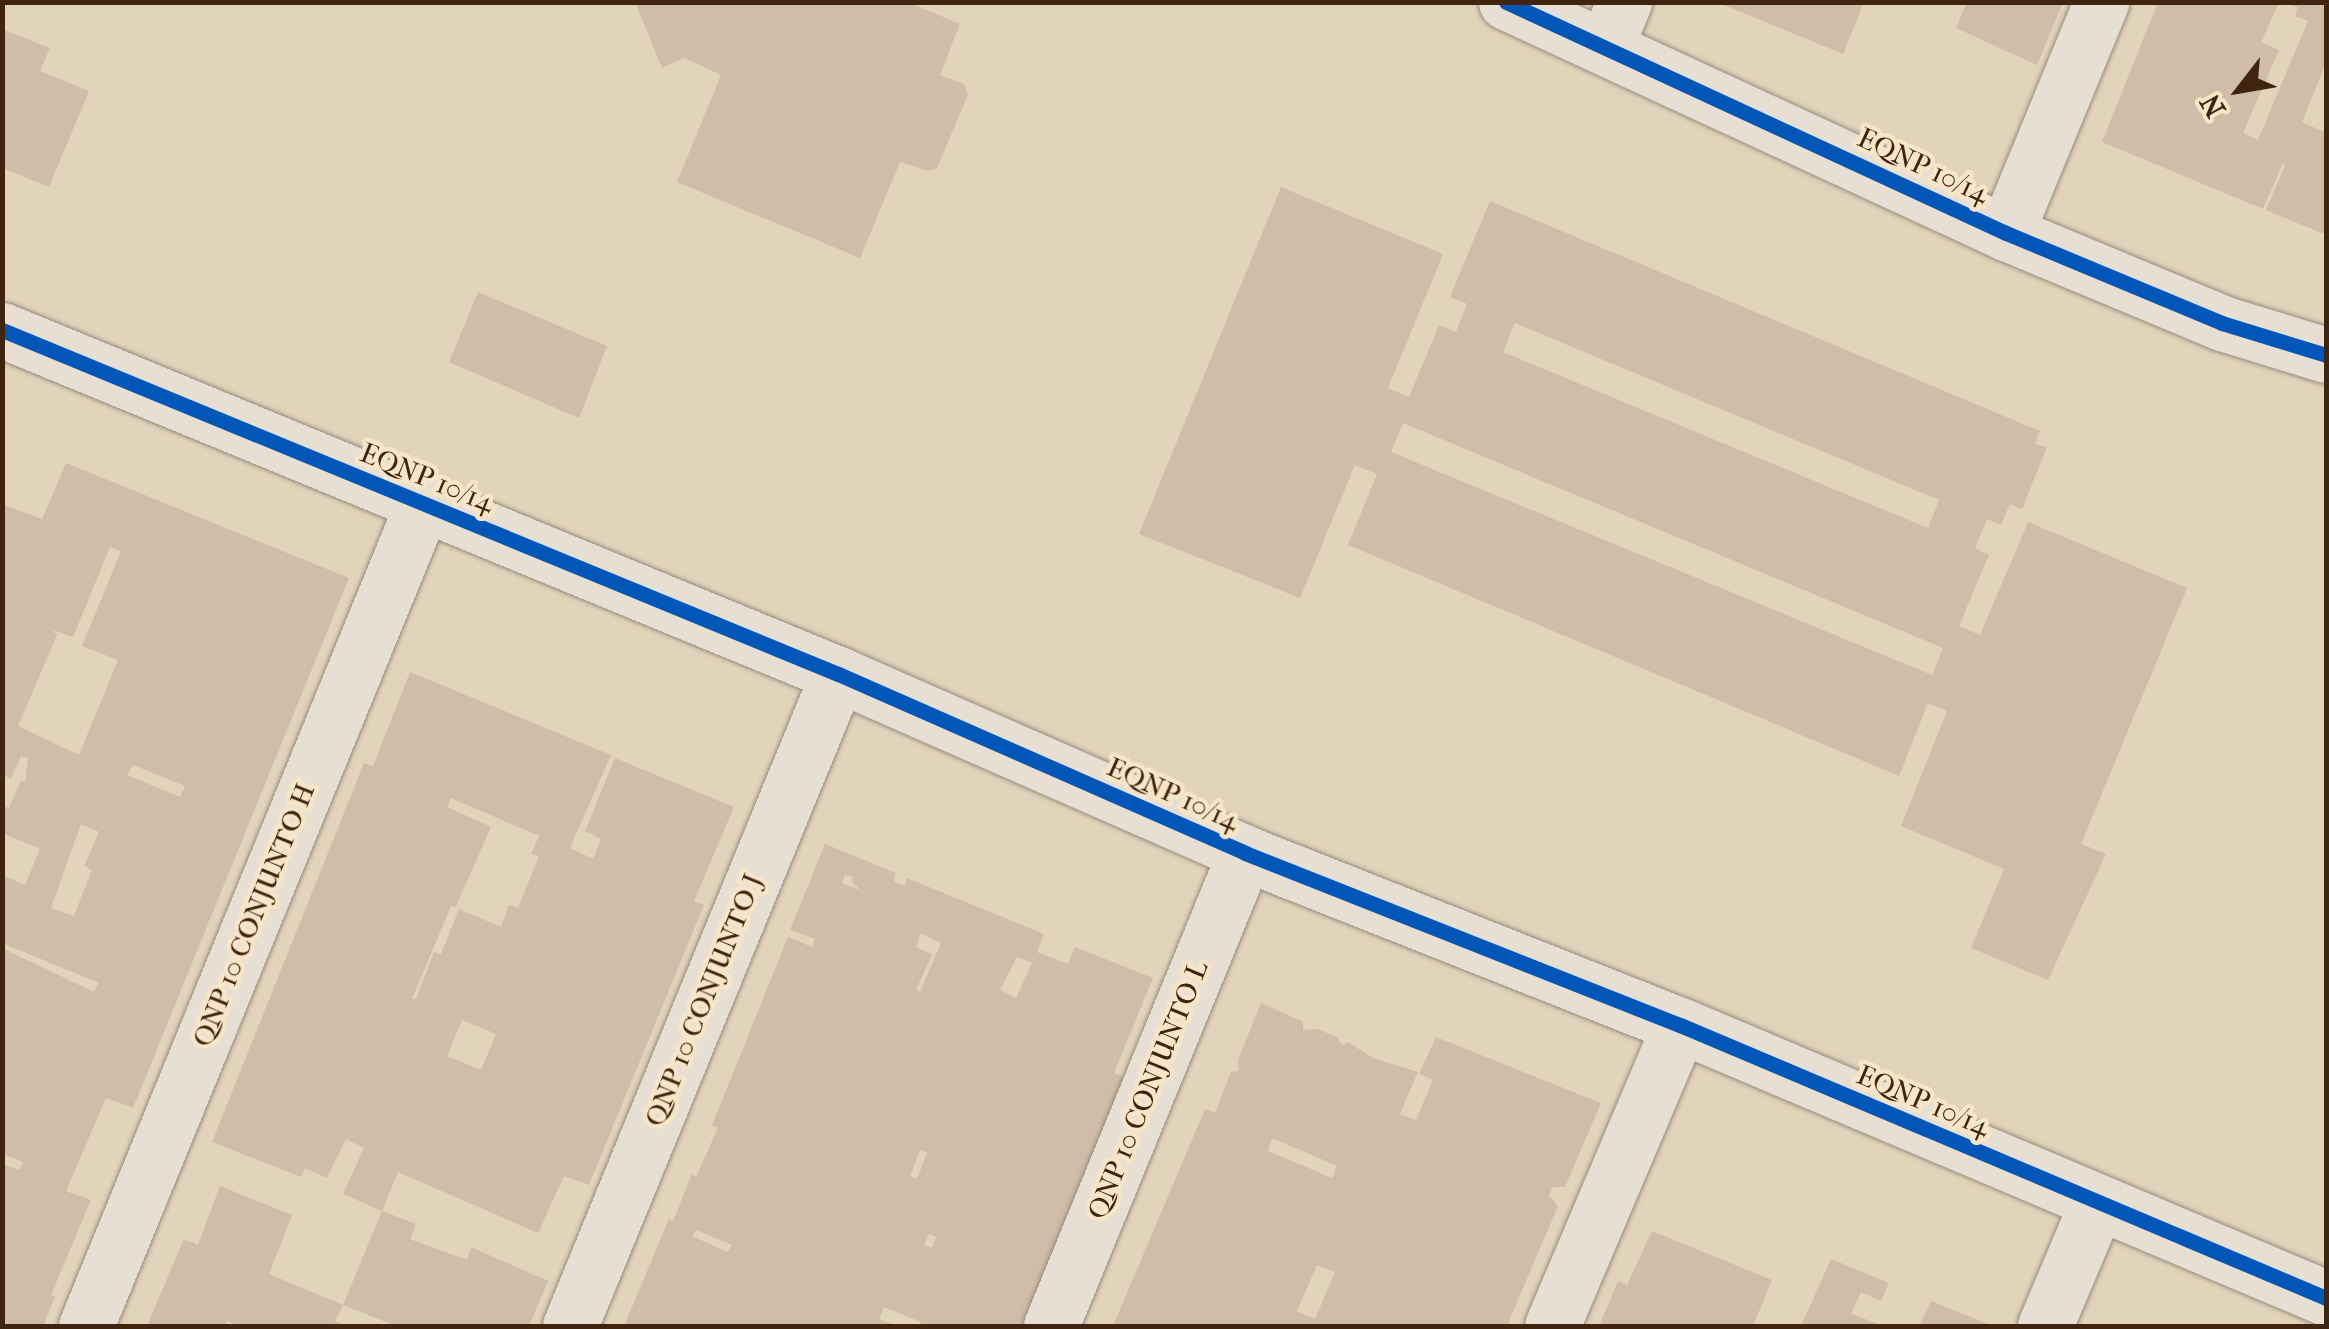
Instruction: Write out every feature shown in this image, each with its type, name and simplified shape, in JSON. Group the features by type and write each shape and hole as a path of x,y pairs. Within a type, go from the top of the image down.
{"street":[{"name":"EQNP 10/14","path":"1506,2 1615,24 2006,233 2222,323 2326,355"},
{"path":"2006,233 2101,2"},
{"name":"EQNP 10/14","path":"3,331 838,674 1245,853 1680,1025 2326,1298"},
{"name":"QNP 10 CONJUNTO H","path":"86,1326 423,503"},
{"name":"QNP 10 CONJUNTO J","path":"570,1326 838,674"},
{"name":"QNP 10 CONJUNTO L","path":"1051,1326 1245,853"},
{"path":"1552,1326 1680,1025"},
{"path":"2044,1326 2096,1203"}],"building":[{"path":"635,2 908,2 960,24 940,75 964,84 968,95 937,168 928,171 900,162 860,258 677,182 721,75 684,58 662,68"},
{"path":"1717,2 1864,2 1843,54"},
{"path":"1967,2 2063,2 2037,65 1956,28"},
{"path":"2158,2 2326,2 2326,71 2324,67 2302,122 2326,133 2326,235 2266,210 2283,163 2263,209 2102,142","holes":["2279,3 2298,7 2295,16 2308,21 2258,140 2243,133 2279,50 2261,42"]},
{"path":"2,29 50,48 40,71 89,91 49,187 2,168"},
{"path":"1281,187 1443,254 1388,388 1409,397 1439,325 1456,332 1467,304 1450,297 1490,201 2040,431 2035,444 2047,447 2022,509 2010,504 2001,525 1987,519 1975,548 1989,555 1959,626 1980,635 2028,522 2187,588 2081,844 2106,854 2048,980 1971,948 2004,869 1901,826 1947,711 1928,703 1899,776 1348,545 1377,474 1355,465 1300,598 1139,534","holes":["1515,323 1939,500 1928,528 1503,352","1403,423 1943,648 1932,675 1391,452"]},
{"path":"478,292 607,346 579,418 449,362"},
{"path":"66,463 349,578 133,1108 106,1098 66,1191 91,1200 51,1295 55,1297 43,1326 2,1326 2,1164 19,1170 23,1162 2,1154 2,948 94,992 99,983 2,943 2,875 25,885 40,849 2,833 2,806 9,808 21,780 25,782 28,758 21,756 11,779 2,774 2,504 42,519","holes":["110,547 121,551 82,646 118,660 79,755 18,726 57,635 53,630 73,637","133,765 185,786 180,797 127,775","81,824 99,832 84,866 92,870 74,916 51,908"]},
{"path":"410,672 611,755 570,848 593,859 601,839 585,831 615,758 734,807 694,901 704,905 589,1185 564,1176 538,1233 398,1172 382,1211 343,1194 364,1148 346,1139 327,1178 305,1168 301,1177 212,1142 364,763 373,766","holes":["451,798 539,836 531,854 539,856 518,908 509,905 501,927 459,909 441,954 434,952 416,999 412,999 451,906 455,908 491,827 447,807","462,1020 496,1034 481,1070 447,1056"]},
{"path":"825,844 896,873 894,882 904,886 907,878 1044,934 1037,952 1068,964 1075,947 1153,978 1114,1073 1124,1077 1022,1326 919,1326 921,1322 884,1307 879,1319 898,1326 624,1326 669,1219 673,1221 692,1174 696,1177 718,1128 712,1125 788,937 812,947 815,939 790,930","holes":["845,875 853,877 852,882 861,890 842,883","921,933 941,943 920,992 916,990 932,954 916,947","1017,957 1032,963 1016,998 1000,990","920,1150 927,1153 917,1179 910,1176","696,1230 732,1245 728,1252 692,1236","929,1234 936,1237 932,1248 924,1245"]},
{"path":"1261,1003 1303,1022 1303,1030 1317,1029 1337,1037 1342,1045 1348,1042 1373,1058 1418,1072 1400,1114 1416,1120 1433,1080 1419,1074 1436,1037 1601,1103 1565,1187 1553,1187 1549,1195 1558,1206 1507,1326 1113,1326 1205,1109 1215,1113 1231,1072 1239,1071 1238,1060","holes":["1272,1138 1337,1166 1332,1178 1268,1151","1317,1265 1335,1272 1315,1319 1297,1311"]},
{"path":"220,1186 292,1215 269,1274 343,1305 335,1321 349,1326 240,1326 227,1321 225,1326 147,1326 184,1239 198,1245"},
{"path":"382,1211 416,1224 410,1239 467,1260 471,1247 548,1281 529,1326 396,1326 343,1305"},
{"path":"1652,1231 1772,1280 1753,1326 1599,1326 1618,1281 1627,1285"},
{"path":"1831,1259 1889,1283 1881,1301 1861,1292 1851,1314 1884,1326 1801,1326"},
{"path":"1931,1301 1993,1326 1919,1326"}],"cycle path":[{"path":"1506,2 2006,233 2222,323 2326,355"},
{"path":"2,330 838,674 1245,853 1680,1025 2326,1298"}]}
